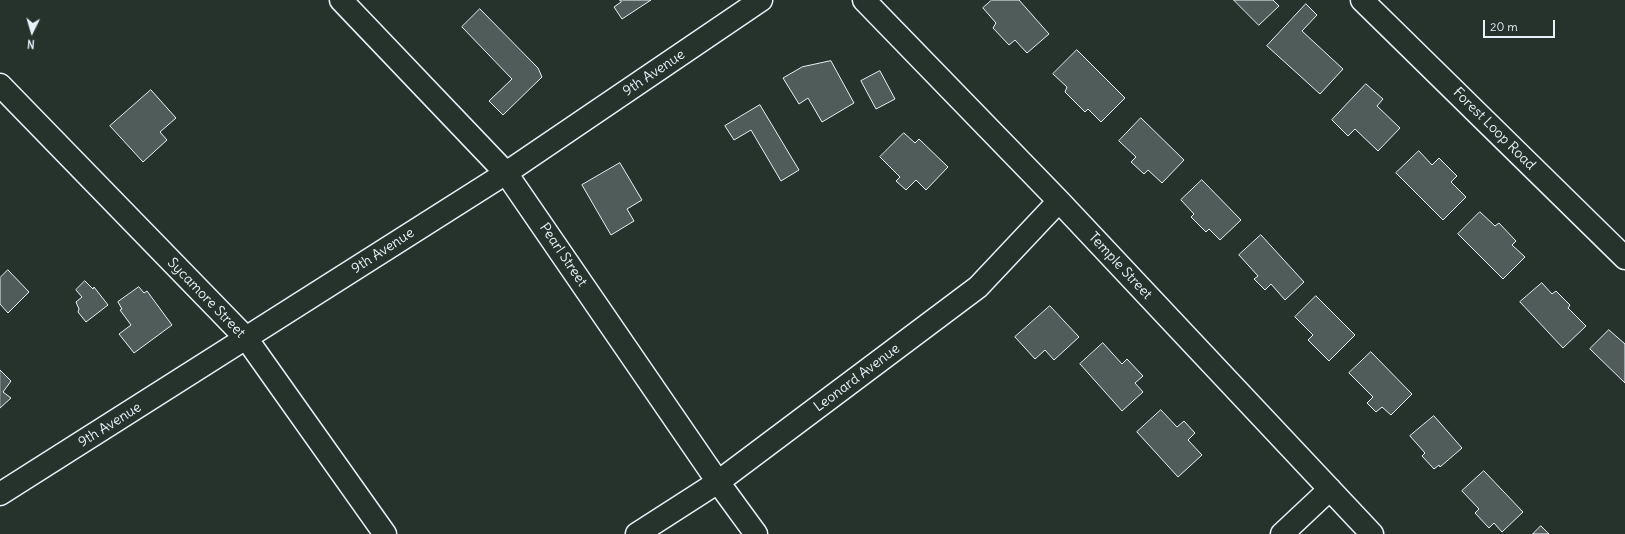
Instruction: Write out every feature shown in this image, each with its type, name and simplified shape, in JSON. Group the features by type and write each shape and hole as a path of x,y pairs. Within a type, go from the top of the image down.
{"street":[{"name":"Pearl Street","path":"341,0 506,173 718,482 756,534"},
{"name":"9th Avenue","path":"0,494 506,173 761,0"},
{"name":"Temple Street","path":"864,0 1059,201 1372,534"},
{"name":"Forest Loop Road","path":"1362,0 1625,258"},
{"name":"Sycamore Street","path":"0,85 246,338 386,534"},
{"name":"Leonard Avenue","path":"637,534 718,482 978,287 1059,201"},
{"path":"1282,534 1330,489"}],"building":[{"path":"620,0 651,0 622,19 614,7 621,2"},
{"path":"992,0 1019,0 1049,34 1027,53 1015,40 1009,45 993,28 996,23 983,8"},
{"path":"1234,0 1273,0 1279,6 1259,25"},
{"path":"1306,4 1317,15 1302,31 1343,69 1320,94 1267,46"},
{"path":"480,9 538,68 542,77 503,115 489,101 512,79 462,27"},
{"path":"1077,50 1125,98 1101,122 1088,109 1085,112 1065,92 1067,87 1053,74"},
{"path":"831,61 854,103 822,122 808,98 799,104 783,78 802,67"},
{"path":"880,71 895,99 876,109 861,81"},
{"path":"1366,84 1383,99 1377,106 1400,128 1378,151 1355,129 1348,136 1332,120"},
{"path":"151,90 176,118 160,132 167,140 143,162 110,126"},
{"path":"760,105 799,170 781,181 751,130 734,140 725,126"},
{"path":"1141,118 1184,160 1162,183 1148,170 1144,174 1131,162 1136,157 1119,141"},
{"path":"904,133 915,143 919,139 948,167 926,190 916,180 906,190 896,181 900,177 880,157"},
{"path":"1419,151 1432,165 1439,158 1457,176 1451,182 1466,197 1443,220 1396,173"},
{"path":"620,163 642,200 627,209 634,221 611,235 582,185"},
{"path":"1202,180 1241,220 1220,240 1209,229 1206,232 1191,217 1194,214 1181,200"},
{"path":"1480,212 1495,226 1499,223 1516,241 1512,245 1525,257 1503,279 1458,234"},
{"path":"1261,235 1304,282 1285,300 1271,284 1265,290 1254,279 1258,276 1239,255"},
{"path":"8,270 29,292 8,313 0,304 0,278"},
{"path":"85,281 93,289 94,287 108,305 86,322 78,312 79,309 76,302 82,297 76,290"},
{"path":"1542,283 1552,294 1556,291 1570,305 1568,308 1586,326 1563,348 1520,302"},
{"path":"139,287 144,293 147,291 172,325 134,353 119,334 131,325 120,310 122,309 118,302"},
{"path":"1316,296 1355,335 1329,361 1308,340 1313,335 1295,317"},
{"path":"1050,306 1079,337 1054,360 1045,350 1035,359 1015,337"},
{"path":"1609,330 1625,344 1625,383 1590,349"},
{"path":"1103,343 1122,364 1127,359 1143,376 1135,383 1143,392 1122,411 1080,364"},
{"path":"1371,352 1412,394 1391,415 1382,407 1376,412 1367,403 1373,397 1349,373"},
{"path":"0,370 11,381 3,392 11,398 0,408"},
{"path":"1161,410 1177,427 1184,421 1195,433 1188,440 1202,455 1178,477 1137,432"},
{"path":"1434,416 1462,448 1440,467 1439,465 1434,469 1422,456 1425,453 1410,436"},
{"path":"1484,471 1523,512 1502,532 1494,523 1489,528 1475,513 1479,509 1462,491"},
{"path":"1541,526 1549,534 1533,534"}]}
